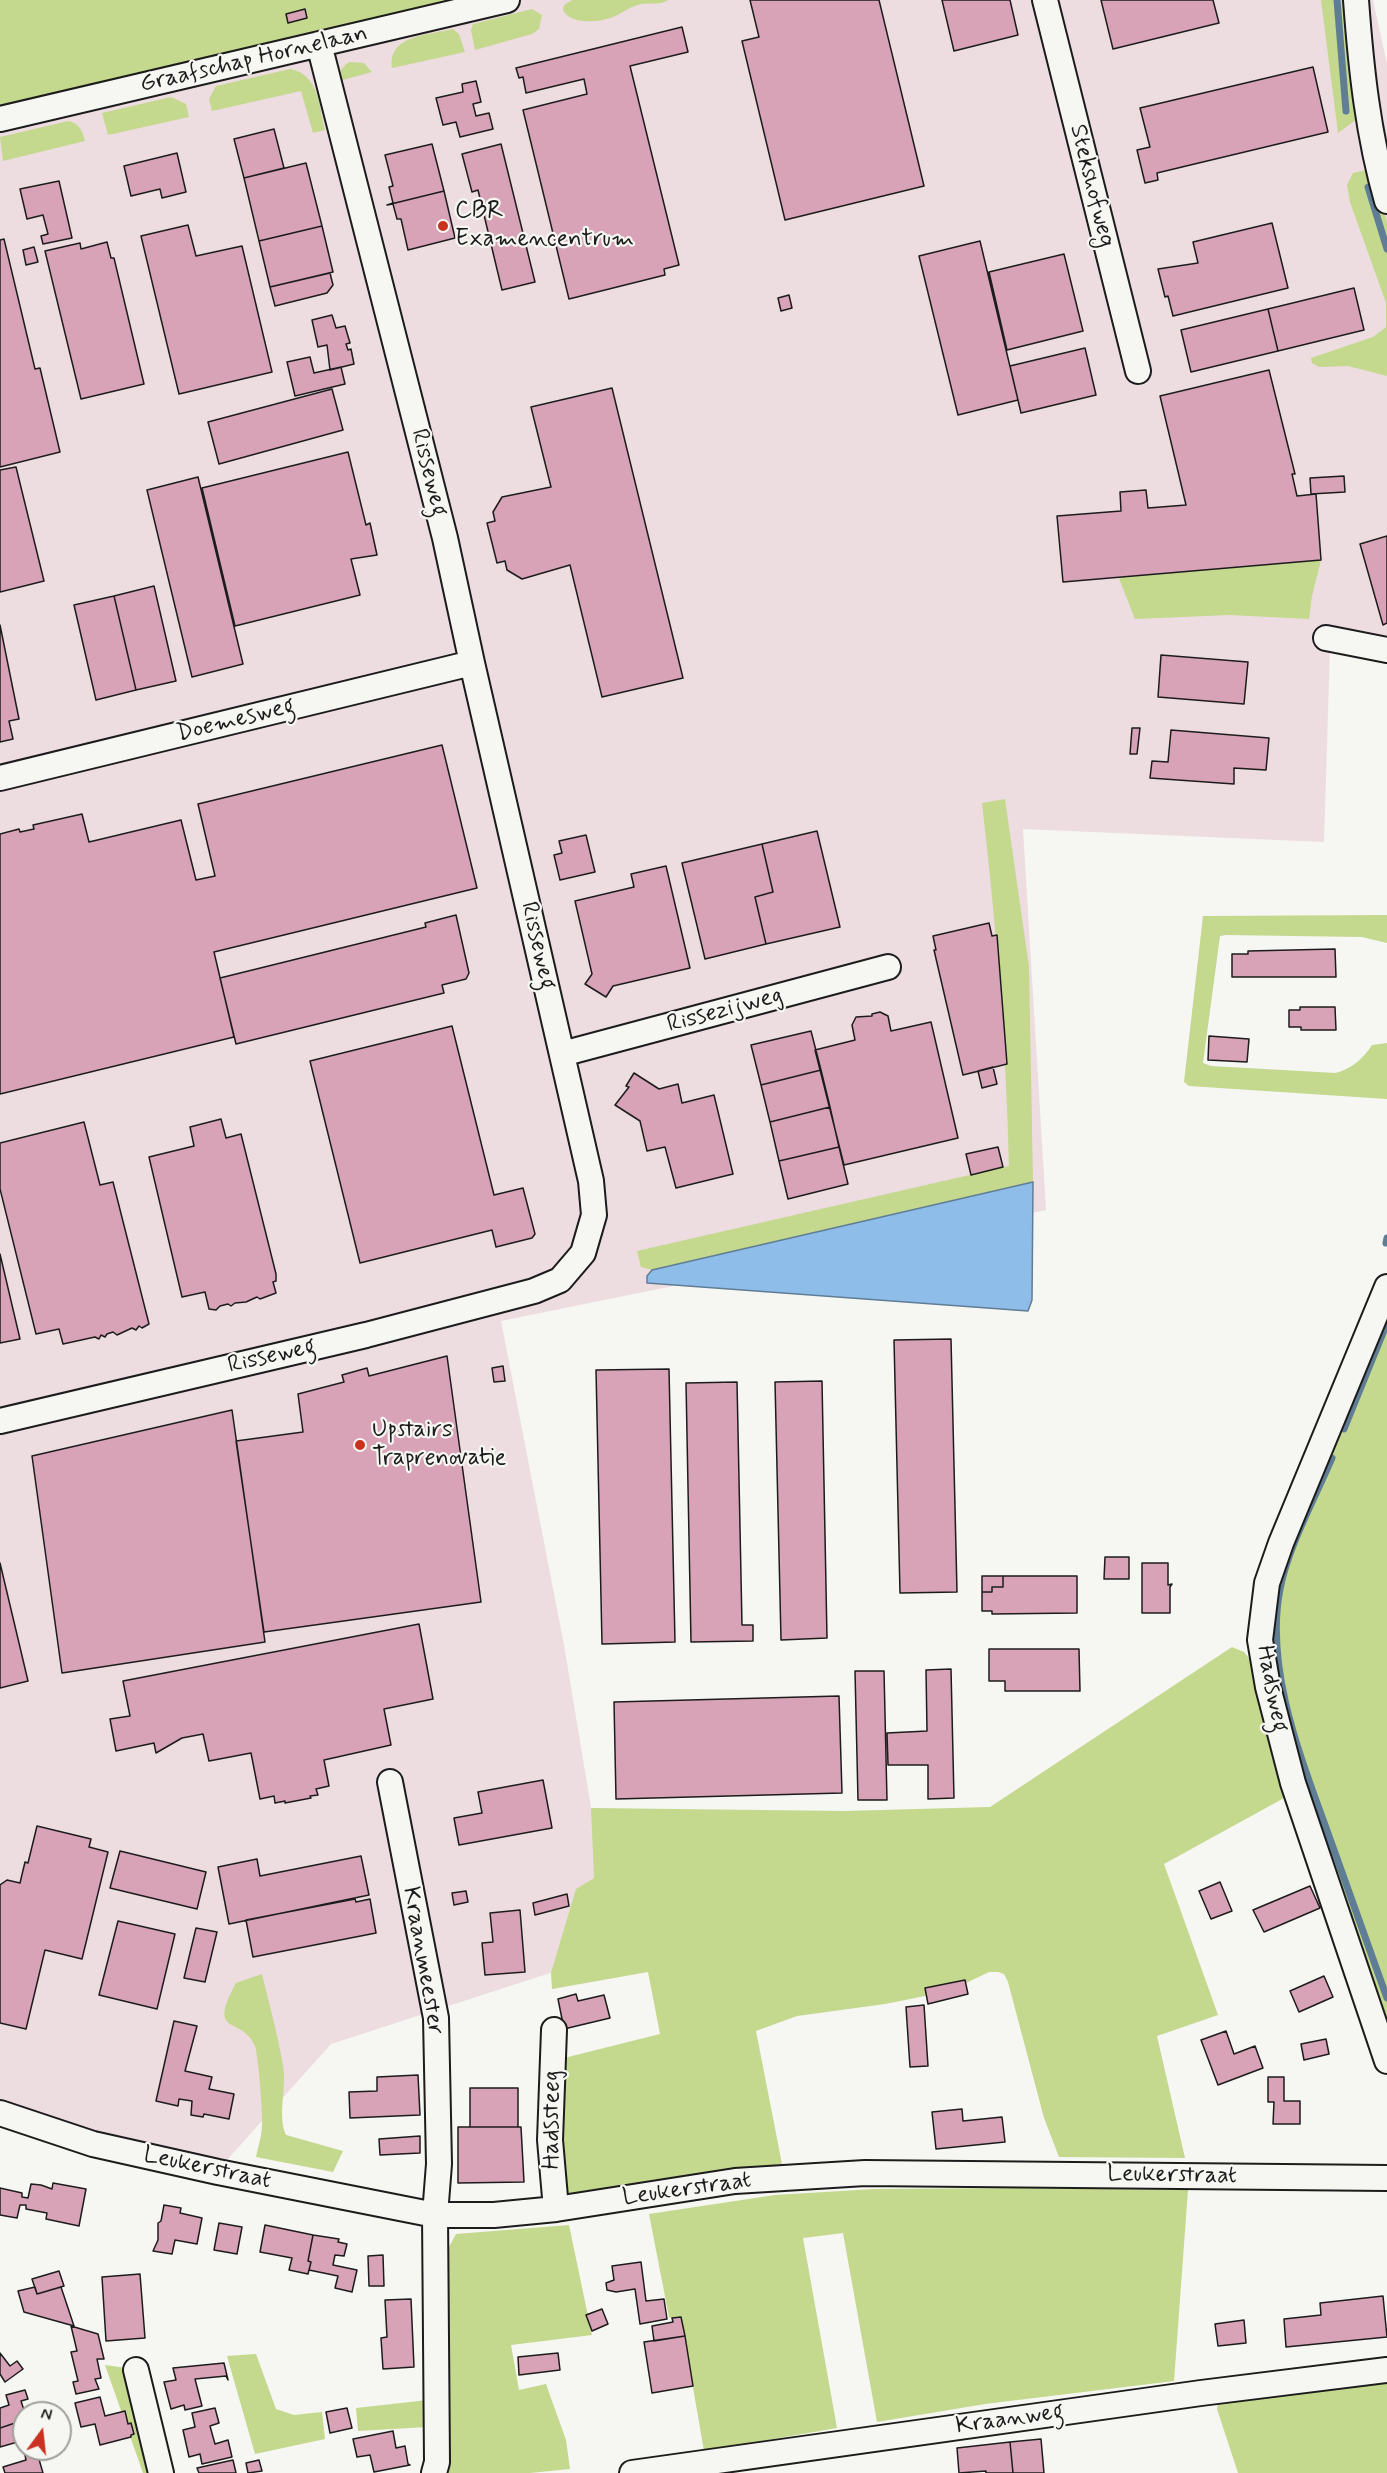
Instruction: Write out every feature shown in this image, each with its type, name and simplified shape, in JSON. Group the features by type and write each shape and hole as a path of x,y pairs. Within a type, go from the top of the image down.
{"street":[{"name":"Graafschap Hornelaan","path":"0,119 507,0"},
{"name":"Stekshofweg","path":"1045,0 1138,371"},
{"path":"1356,0 1367,115 1376,165 1387,201"},
{"name":"Risseweg","path":"0,1421 366,1335 534,1291 560,1280 584,1253 594,1215 591,1181 445,538 319,44"},
{"path":"1326,638 1387,650"},
{"name":"Doemesweg","path":"0,778 472,663"},
{"name":"Rissezijweg","path":"562,1054 888,967"},
{"name":"Hadsweg","path":"1387,1287 1281,1543 1267,1583 1260,1640 1268,1687 1293,1783 1387,2061"},
{"name":"Kraanmeester","path":"390,1782 436,2018 439,2164 435,2215 437,2462 434,2473"},
{"name":"Hadssteeg","path":"554,2031 550,2140 556,2209"},
{"name":"Leukerstraat","path":"0,2113 93,2144 218,2172 435,2215 494,2215 556,2209 735,2181 865,2173 1387,2178"},
{"path":"136,2370 161,2473"},
{"name":"Kraanweg","path":"632,2473 1201,2393 1387,2370"}],"shaded area":[{"path":"185,0 1373,0 1387,64 1387,635 1330,647 1324,842 1023,829 1046,1210 501,1321 564,1645 615,1952 331,2044 218,2170 0,2107 0,37"}],"green space":[{"path":"0,0 465,0 0,112"},
{"path":"572,0 668,0 661,3 644,3 609,18 586,21 572,18 563,10 564,5"},
{"path":"1321,0 1352,0 1361,116 1338,133"},
{"path":"532,9 542,15 539,29 532,34 475,50 471,30 473,24"},
{"path":"453,29 459,34 465,52 392,68 392,57 403,43 422,35"},
{"path":"349,62 364,63 372,72 339,81 341,70"},
{"path":"290,69 300,72 312,84 319,101 325,130 313,133 301,91 212,111 209,99 216,86"},
{"path":"171,97 186,104 189,117 108,135 102,113"},
{"path":"68,121 80,128 85,141 3,161 0,137"},
{"path":"1367,170 1380,197 1387,222 1387,376 1348,366 1319,367 1312,363 1311,358 1373,337 1386,327 1386,303 1350,202 1347,185 1353,173"},
{"path":"1321,560 1309,619 1230,615 1135,619 1118,576"},
{"path":"1005,799 1029,967 1033,1182 652,1270 641,1267 637,1251 1009,1166 1000,984 982,803"},
{"path":"1387,915 1387,943 1362,937 1220,936 1203,1063 1211,1066 1336,1073 1357,1062 1372,1045 1387,1043 1387,1099 1189,1086 1184,1082 1203,916"},
{"path":"1387,1318 1387,2019 1324,1839 1295,1745 1281,1682 1275,1618 1276,1585"},
{"path":"1232,1647 1244,1652 1256,1667 1262,1718 1284,1798 1164,1864 1218,2015 1157,2036 1185,2158 1059,2157 1044,2118 1008,1982 1004,1974 989,1972 960,1986 930,1995 885,2004 797,2016 756,2031 782,2164 563,2199 559,2153 564,2058 660,2034 648,1972 552,1989 551,1973 576,1889 594,1878 591,1808 845,1811 990,1807"},
{"path":"262,1974 283,2066 283,2127 286,2135 343,2151 333,2172 256,2157 262,2119 255,2046 242,2031 229,2024 224,2012 236,1983"},
{"path":"874,2189 1188,2190 1174,2381 985,2404 877,2422 843,2233 803,2238 837,2428 704,2451 682,2324 669,2317 649,2214 775,2195"},
{"path":"569,2225 592,2335 511,2345 519,2390 546,2384 566,2440 570,2469 530,2473 444,2473 448,2249 456,2234"},
{"path":"256,2354 276,2409 294,2415 322,2412 325,2439 255,2454 227,2356"},
{"path":"105,2365 134,2369 157,2473 143,2473"},
{"path":"1387,2378 1387,2473 1238,2473 1217,2409 1218,2399"},
{"path":"428,2400 427,2427 358,2431 356,2408"}],"water":[{"path":"1033,1182 1032,1300 1028,1311 647,1283 647,1276 652,1270"}],"building":[{"path":"750,0 879,0 924,186 785,220 742,41 759,37"},
{"path":"942,0 1010,0 1018,35 954,51"},
{"path":"1101,0 1213,0 1219,23 1113,49"},
{"path":"305,9 307,18 288,23 286,14"},
{"path":"682,27 688,52 630,66 679,265 664,269 665,275 569,299 523,110 587,94 584,79 526,93 523,77 519,78 516,68"},
{"path":"1313,67 1328,132 1157,173 1158,180 1145,183 1137,150 1150,147 1140,108"},
{"path":"476,81 481,102 473,104 476,116 489,113 493,129 460,137 456,122 443,125 436,98 463,92 462,84"},
{"path":"274,129 284,168 244,178 234,139"},
{"path":"432,144 444,191 387,205 393,203 389,187 393,186 385,155"},
{"path":"501,144 535,282 502,290 478,190 472,192 462,154"},
{"path":"177,153 186,192 162,198 160,189 131,196 124,166"},
{"path":"306,163 322,226 259,241 244,178"},
{"path":"59,181 72,238 43,244 41,236 48,234 43,215 27,219 20,189"},
{"path":"444,191 455,238 408,250 401,219 397,219 393,204 387,205"},
{"path":"1272,223 1288,288 1173,316 1168,296 1165,297 1158,269 1198,263 1193,242"},
{"path":"188,225 196,256 242,246 272,372 179,394 141,236"},
{"path":"322,226 333,272 270,287 259,241"},
{"path":"4,239 35,369 40,368 60,452 0,467 0,240"},
{"path":"980,241 1018,400 958,415 919,256"},
{"path":"107,242 111,258 114,258 144,384 81,399 45,251 80,243 81,249"},
{"path":"34,247 38,262 26,265 23,250"},
{"path":"1064,254 1083,331 1007,350 989,272"},
{"path":"330,273 333,285 327,293 275,306 270,287"},
{"path":"1354,288 1364,330 1278,351 1268,309"},
{"path":"789,295 792,308 781,311 778,298"},
{"path":"1268,309 1278,351 1191,372 1181,330"},
{"path":"332,315 336,328 345,326 350,343 346,344 348,350 351,349 354,364 330,370 327,345 318,347 312,320"},
{"path":"1085,348 1096,395 1021,413 1010,366"},
{"path":"310,357 314,373 341,367 345,384 295,396 287,362"},
{"path":"1269,370 1295,474 1292,474 1297,496 1316,494 1321,560 1063,582 1057,516 1121,511 1120,492 1146,490 1148,508 1186,505 1160,396"},
{"path":"612,388 683,678 602,697 570,565 522,579 507,570 505,561 497,563 487,523 495,521 493,512 502,497 551,487 531,407"},
{"path":"332,389 343,430 219,464 208,422"},
{"path":"348,452 366,525 370,523 377,555 351,559 360,595 235,626 202,488"},
{"path":"16,467 44,581 0,592 0,470"},
{"path":"1344,476 1345,492 1311,494 1310,478"},
{"path":"198,477 243,664 192,677 147,490"},
{"path":"1387,536 1387,623 1383,625 1360,544"},
{"path":"154,586 176,681 136,690 114,596"},
{"path":"114,596 136,690 96,700 74,605"},
{"path":"0,625 19,719 9,721 13,739 0,742"},
{"path":"1161,655 1248,662 1244,704 1158,697"},
{"path":"1132,728 1140,728 1137,754 1130,754"},
{"path":"1171,730 1269,738 1266,770 1234,768 1234,784 1150,778 1152,761 1168,762"},
{"path":"442,745 477,888 214,952 234,1037 0,1094 0,834 19,829 20,832 34,829 33,825 82,814 89,842 181,820 196,880 215,876 198,804"},
{"path":"817,831 840,927 766,944 755,897 773,892 762,844"},
{"path":"586,835 595,872 560,880 554,855 562,853 559,841"},
{"path":"762,844 773,892 755,897 766,944 705,959 682,863"},
{"path":"666,866 690,968 613,986 606,997 585,984 592,974 575,901 634,887 631,874"},
{"path":"456,915 469,973 466,979 442,985 444,993 236,1044 220,978 426,927 425,923"},
{"path":"989,923 992,936 997,935 1007,1064 963,1075 934,950 936,950 933,936"},
{"path":"1335,949 1336,977 1232,977 1232,954 1248,954 1248,951"},
{"path":"1300,1007 1335,1007 1336,1030 1301,1030 1301,1027 1289,1027 1289,1010 1300,1010"},
{"path":"880,1012 888,1016 891,1031 931,1022 958,1138 844,1165 815,1050 855,1040 852,1025 856,1017 872,1016"},
{"path":"452,1026 494,1195 523,1188 535,1234 532,1238 496,1247 492,1230 360,1263 310,1061"},
{"path":"811,1031 821,1070 761,1085 751,1045"},
{"path":"1209,1036 1249,1039 1247,1062 1208,1060"},
{"path":"993,1067 997,1084 982,1088 978,1071"},
{"path":"821,1070 830,1107 770,1122 761,1085"},
{"path":"634,1073 659,1089 678,1084 682,1103 714,1095 733,1174 676,1188 665,1147 647,1151 640,1121 615,1105 629,1087 626,1086"},
{"path":"830,1107 839,1147 779,1161 770,1122"},
{"path":"221,1119 226,1138 241,1134 276,1274 276,1281 273,1282 276,1293 231,1306 228,1304 220,1306 216,1310 209,1309 205,1292 182,1297 149,1157 194,1146 190,1127"},
{"path":"84,1122 100,1185 113,1182 149,1324 117,1335 113,1332 105,1337 101,1335 99,1339 95,1337 63,1344 59,1329 36,1334 0,1189 0,1143"},
{"path":"839,1147 848,1184 788,1199 779,1161"},
{"path":"998,1147 1003,1167 971,1175 966,1154"},
{"path":"0,1254 20,1339 0,1343"},
{"path":"951,1339 957,1592 900,1593 894,1340"},
{"path":"447,1356 481,1602 264,1632 236,1441 303,1432 298,1394 344,1382 342,1375 367,1368 369,1376"},
{"path":"503,1366 505,1381 494,1382 492,1368"},
{"path":"669,1369 675,1642 602,1644 596,1370"},
{"path":"822,1381 827,1638 781,1640 775,1382"},
{"path":"737,1382 742,1625 753,1625 753,1641 691,1642 686,1383"},
{"path":"232,1410 265,1642 62,1673 32,1456"},
{"path":"1105,1557 1129,1557 1129,1579 1104,1579"},
{"path":"0,1563 28,1681 0,1688"},
{"path":"1142,1563 1168,1563 1168,1585 1172,1584 1170,1613 1142,1613"},
{"path":"982,1576 1003,1576 1003,1587 992,1587 992,1592 982,1592"},
{"path":"1003,1576 1077,1576 1077,1613 992,1614 992,1611 982,1611 982,1592 992,1592 992,1587 1003,1587"},
{"path":"419,1624 433,1699 384,1709 391,1745 324,1760 329,1786 316,1789 318,1795 310,1796 311,1798 285,1803 285,1801 275,1803 274,1796 260,1799 251,1753 209,1761 203,1734 182,1738 156,1753 154,1743 116,1751 110,1719 130,1716 123,1681"},
{"path":"989,1649 1079,1649 1080,1691 1005,1691 1005,1681 989,1681"},
{"path":"951,1669 954,1798 928,1799 928,1765 888,1765 887,1733 927,1731 926,1670"},
{"path":"855,1671 884,1671 887,1800 858,1800"},
{"path":"839,1696 842,1793 616,1799 614,1702"},
{"path":"543,1780 552,1828 459,1845 454,1818 482,1813 478,1792"},
{"path":"37,1826 91,1839 89,1847 108,1852 82,1959 45,1950 26,2029 0,2023 0,1885 7,1880 20,1883 25,1862 28,1863"},
{"path":"120,1851 206,1872 197,1909 110,1888"},
{"path":"361,1856 369,1895 229,1924 218,1867 257,1859 260,1876"},
{"path":"1220,1882 1232,1911 1211,1919 1199,1891"},
{"path":"1310,1886 1320,1908 1264,1932 1253,1910"},
{"path":"466,1891 468,1902 454,1905 452,1893"},
{"path":"567,1894 569,1906 535,1915 533,1903"},
{"path":"355,1899 356,1902 370,1899 376,1933 253,1957 246,1920"},
{"path":"520,1910 525,1972 485,1975 482,1943 493,1942 490,1913"},
{"path":"118,1921 175,1934 157,2009 99,1995"},
{"path":"196,1928 217,1932 205,1982 184,1978"},
{"path":"1324,1976 1333,1997 1299,2012 1290,1991"},
{"path":"965,1980 968,1994 928,2004 925,1988"},
{"path":"576,1994 578,2001 604,1995 610,2018 564,2029 558,1999"},
{"path":"924,2005 928,2066 910,2067 906,2007"},
{"path":"174,2021 197,2026 185,2071 212,2077 209,2089 234,2094 229,2119 204,2114 203,2117 191,2115 192,2101 179,2099 178,2106 156,2101"},
{"path":"1226,2031 1234,2054 1255,2046 1263,2068 1218,2085 1201,2040"},
{"path":"1326,2039 1329,2054 1304,2060 1301,2044"},
{"path":"418,2075 420,2115 350,2118 349,2092 377,2091 377,2077"},
{"path":"1268,2077 1284,2077 1284,2101 1300,2101 1300,2124 1273,2124 1274,2102 1268,2102"},
{"path":"470,2088 518,2088 518,2127 470,2127"},
{"path":"962,2109 963,2121 1002,2117 1005,2142 936,2149 932,2112"},
{"path":"458,2127 521,2127 524,2182 458,2183"},
{"path":"420,2136 420,2153 380,2155 379,2139"},
{"path":"53,2183 86,2189 79,2226 46,2219 47,2213 26,2209 26,2205 20,2205 17,2218 0,2215 0,2188 22,2193 22,2197 28,2198 31,2184 52,2189"},
{"path":"164,2205 181,2208 180,2213 202,2218 197,2244 175,2240 172,2254 153,2251 158,2240 158,2223 161,2221"},
{"path":"219,2223 242,2227 237,2254 214,2250"},
{"path":"265,2225 313,2235 308,2274 289,2270 292,2258 260,2252"},
{"path":"313,2235 339,2239 338,2242 347,2244 344,2256 335,2255 333,2265 357,2270 352,2292 335,2288 338,2276 309,2270 311,2262 308,2261"},
{"path":"383,2255 384,2286 369,2286 368,2256"},
{"path":"641,2262 646,2301 664,2299 667,2319 640,2324 635,2289 616,2292 607,2290 606,2283 614,2280 612,2266"},
{"path":"59,2271 64,2286 37,2294 32,2279"},
{"path":"140,2274 145,2338 106,2341 102,2277"},
{"path":"35,2287 37,2294 61,2287 74,2326 24,2312 18,2291"},
{"path":"1383,2296 1387,2337 1286,2347 1284,2319 1321,2315 1320,2303"},
{"path":"411,2299 414,2367 383,2369 381,2338 387,2337 385,2300"},
{"path":"602,2309 608,2324 592,2331 586,2315"},
{"path":"681,2317 685,2336 654,2341 652,2326 673,2322 672,2318"},
{"path":"1244,2320 1246,2343 1218,2346 1215,2324"},
{"path":"71,2326 98,2334 104,2359 97,2359 101,2378 95,2379 99,2389 76,2394 73,2382 78,2381 71,2352 77,2351"},
{"path":"685,2336 693,2386 652,2393 644,2342"},
{"path":"0,2353 10,2366 17,2361 23,2369 5,2382 0,2374"},
{"path":"558,2353 560,2370 519,2375 518,2357"},
{"path":"224,2363 228,2380 226,2376 195,2379 202,2406 185,2410 184,2405 171,2409 164,2382 176,2380 173,2368"},
{"path":"25,2390 28,2399 12,2401 12,2424 0,2428 0,2408 9,2405 6,2395"},
{"path":"100,2397 105,2416 125,2411 128,2424 131,2423 134,2434 131,2437 100,2445 95,2424 81,2427 75,2403"},
{"path":"215,2408 219,2423 210,2426 215,2444 228,2440 232,2457 202,2464 200,2454 189,2457 183,2430 195,2427 192,2413"},
{"path":"347,2408 352,2428 330,2433 326,2412"},
{"path":"12,2424 12,2444 0,2447 0,2428"},
{"path":"393,2431 396,2448 405,2446 410,2465 374,2472 370,2455 357,2457 353,2439"},
{"path":"1041,2439 1044,2473 1013,2473 1010,2442"},
{"path":"1010,2442 1013,2473 986,2473 986,2471 959,2473 957,2448"},
{"path":"233,2460 236,2473 199,2473 197,2468"},
{"path":"259,2460 262,2471 248,2473 246,2463"},
{"path":"23,2461 39,2461 43,2473 5,2473 3,2467"}],"waterway":[{"path":"1337,0 1346,111"},
{"path":"1368,187 1387,249"},
{"path":"1386,1243 1387,1238"},
{"path":"1344,1429 1387,1323"},
{"path":"1332,1458 1295,1540 1284,1573 1276,1620 1277,1652 1282,1684 1298,1748 1387,1998"}],"place":[{"name":"CBR Examencentrum","path":"443,226"},
{"name":"Upstairs Traprenovatie","path":"360,1445"}]}
